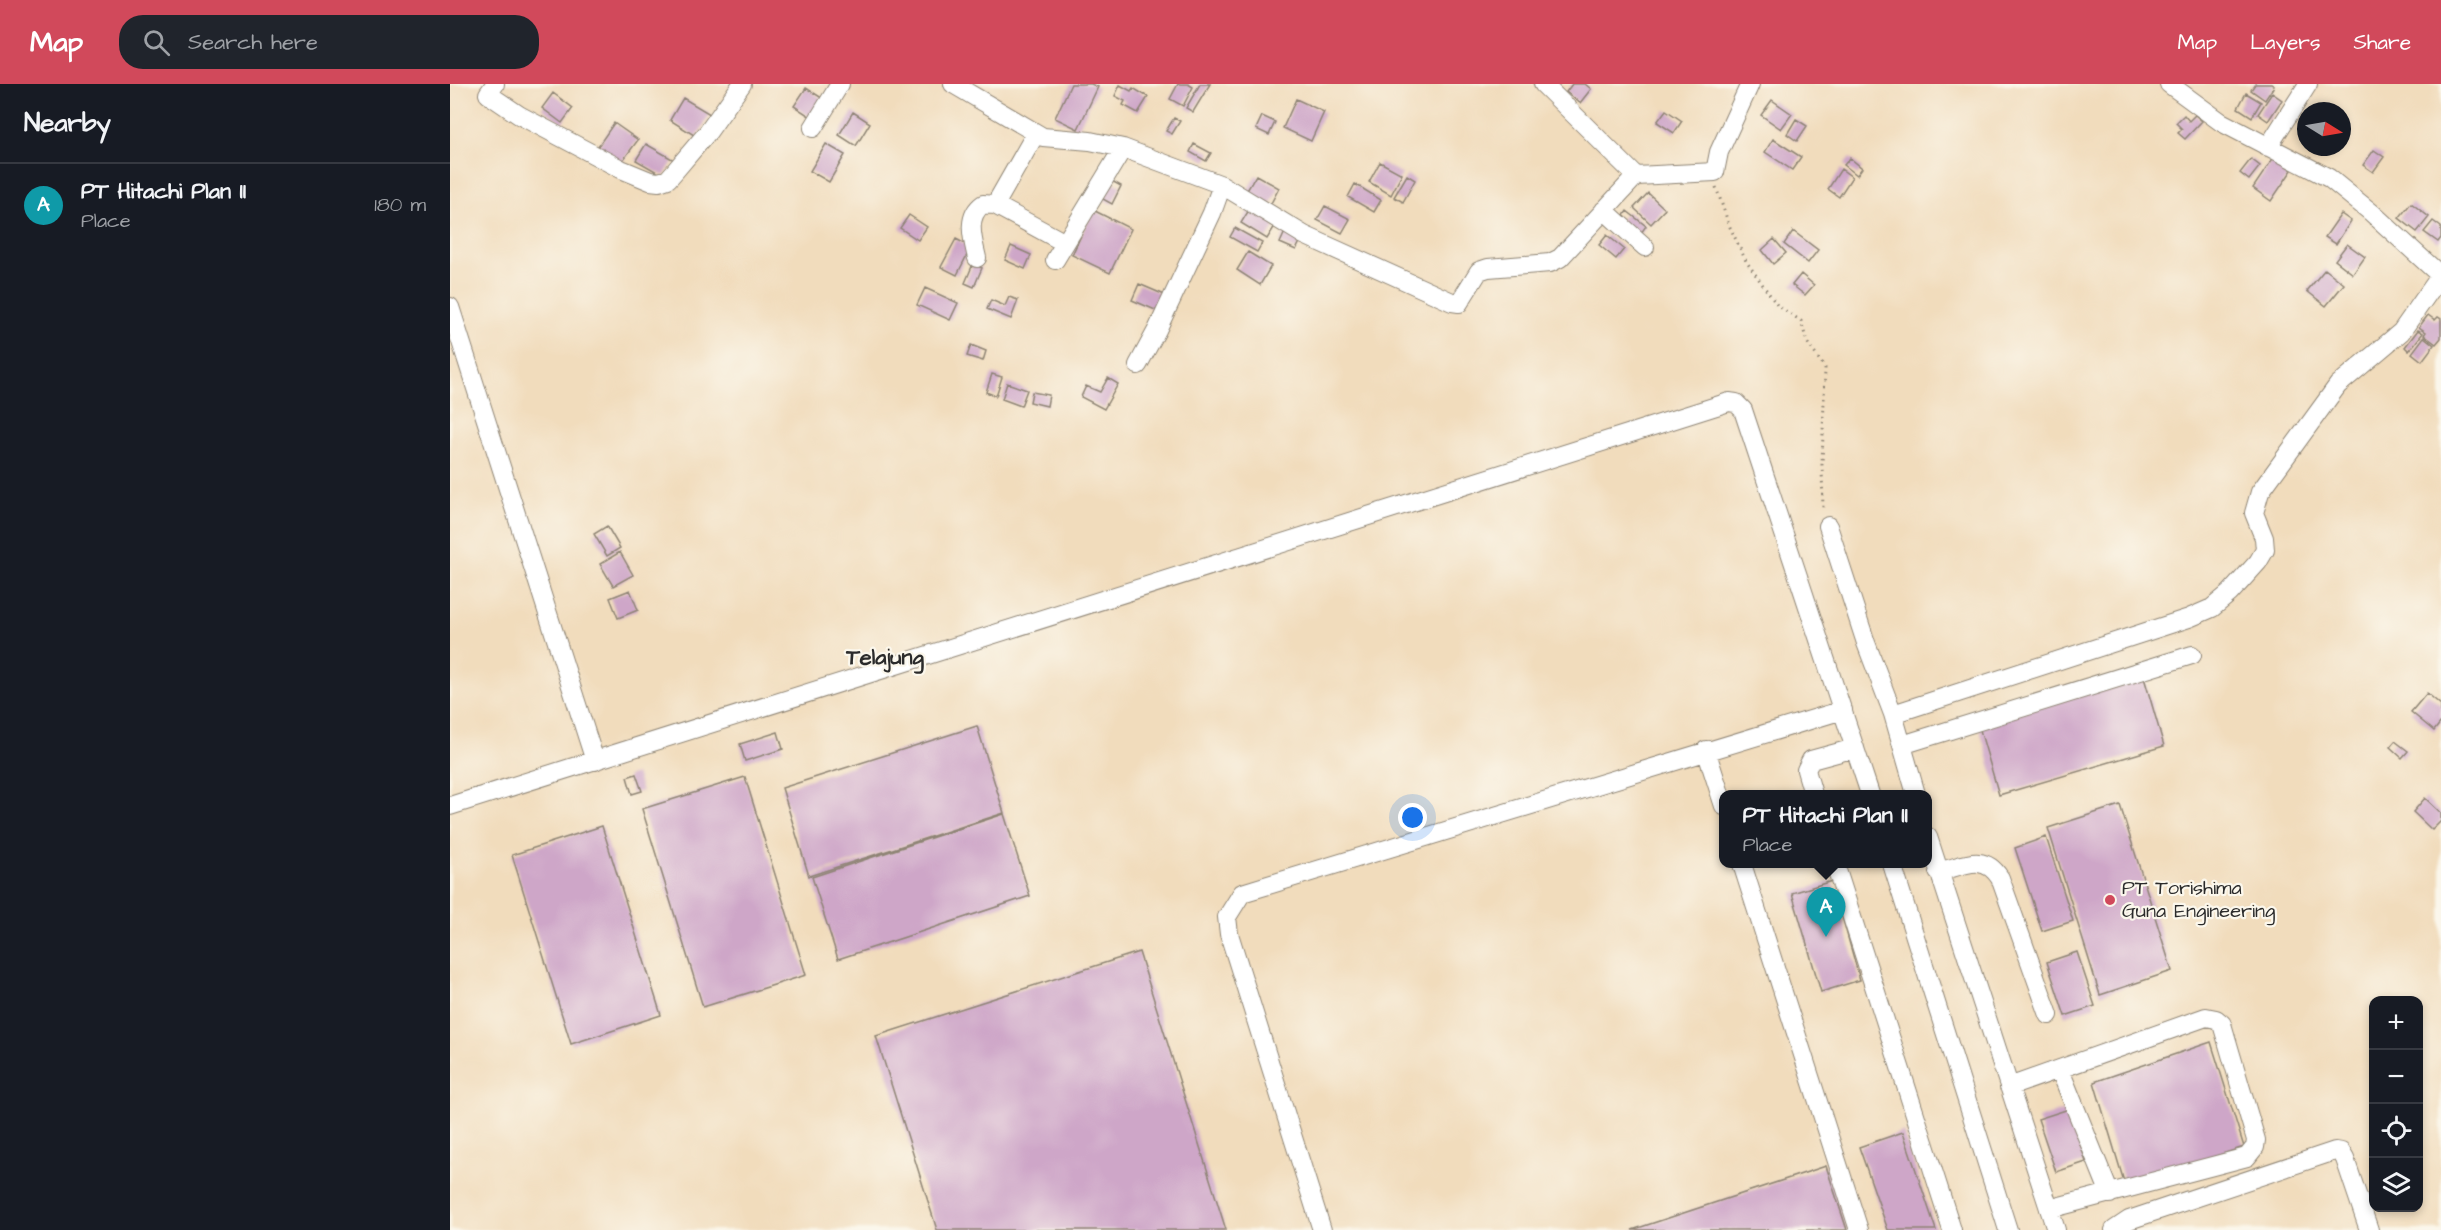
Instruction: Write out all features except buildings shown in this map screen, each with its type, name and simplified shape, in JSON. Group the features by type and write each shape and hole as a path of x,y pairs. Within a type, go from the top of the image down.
{"street":[{"path":"495,84 488,94 519,115 621,169 650,181 659,182 668,179 675,171 742,84"},
{"path":"813,128 840,84"},
{"path":"953,84 1043,136 1090,141 1123,148 1222,185 1304,235 1452,302 1460,303 1479,272 1488,268 1550,263 1560,258 1636,176 1715,172 1719,152 1750,84"},
{"path":"1543,84 1636,176"},
{"path":"1893,714 2188,618 2212,608 2236,587 2262,555 2265,544 2254,513 2260,492 2338,386 2401,332 2441,276 2372,213 2329,178 2221,122 2169,84"},
{"path":"2268,147 2308,84"},
{"path":"995,205 1036,133"},
{"path":"1055,260 1123,148"},
{"path":"1138,365 1212,213 1222,185"},
{"path":"977,258 972,236 972,220 983,204 995,205 1065,243"},
{"path":"1604,210 1645,247"},
{"path":"450,307 594,761"},
{"path":"450,807 1729,402 1736,403 1743,410 1868,790"},
{"path":"1828,526 1866,643 1893,714 1915,790"},
{"path":"1902,745 2192,655"},
{"path":"1322,1230 1229,934 1227,917 1242,893 1843,710"},
{"path":"1812,790 1806,770 1811,760 1855,748"},
{"path":"1706,750 1719,790"},
{"path":"1932,851 2056,1230"},
{"path":"1938,872 1978,862 1988,864 1994,869 2000,878 2049,1015"},
{"path":"1743,868 1859,1230"},
{"path":"1836,868 1952,1230"},
{"path":"1893,868 2008,1230"},
{"path":"2009,1087 2206,1017 2216,1019 2222,1024 2256,1140 2255,1147 2247,1157 2049,1209"},
{"path":"2060,1070 2110,1194"},
{"path":"2114,1230 2129,1220 2335,1151 2341,1152 2345,1159 2369,1230"}],"path":[{"path":"1715,172 1716,189 1746,261 1777,306 1801,321 1807,342 1825,368 1822,495 1828,526"}],"place":[{"name":"PT Torishima Guna Engineering","path":"2110,900"},
{"name":"PT Hitachi Plan II","path":"1826,937"}],"district":[{"name":"Telajung","path":"885,657"}]}
